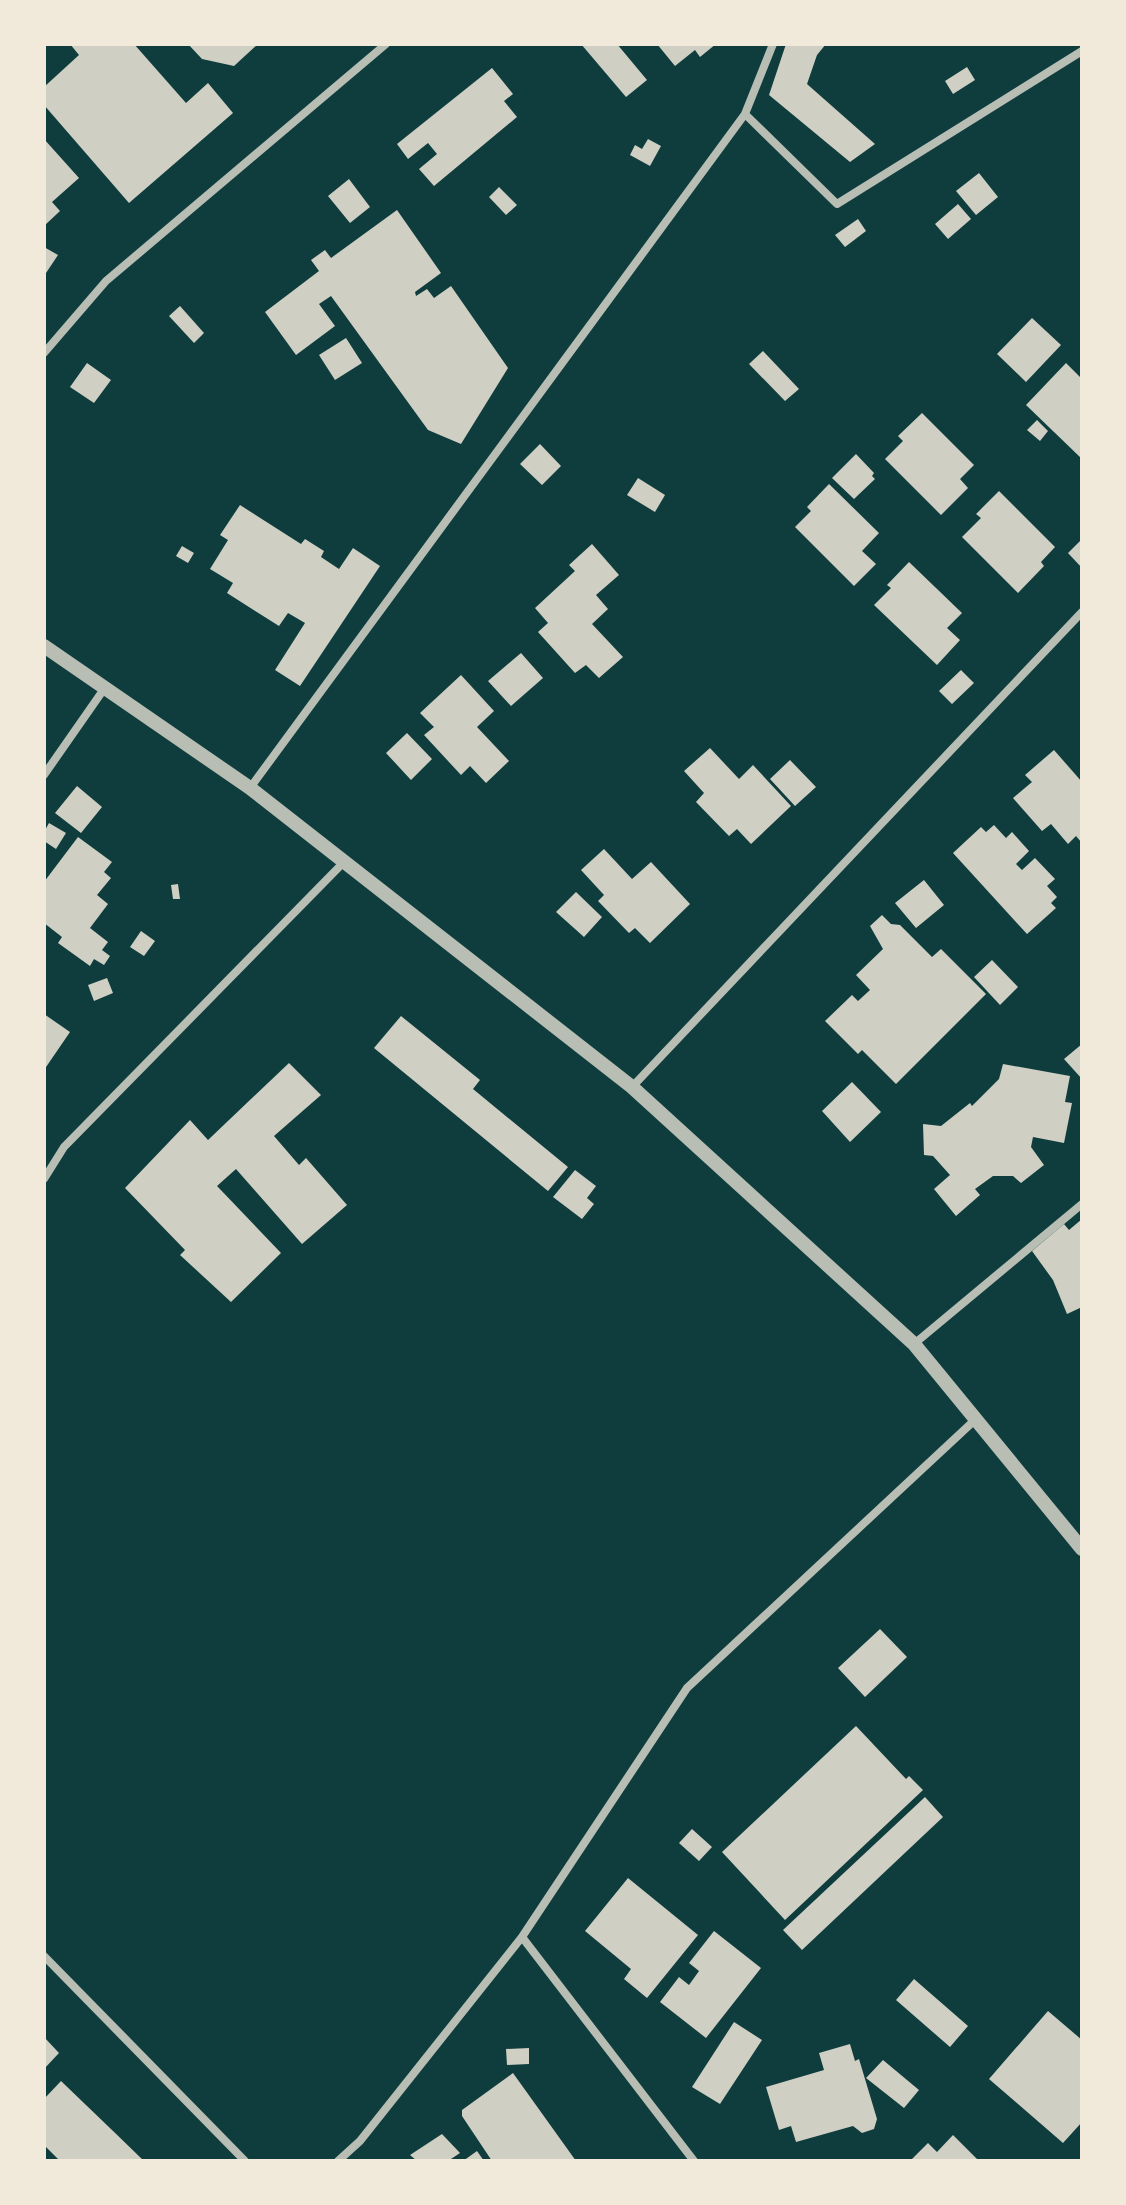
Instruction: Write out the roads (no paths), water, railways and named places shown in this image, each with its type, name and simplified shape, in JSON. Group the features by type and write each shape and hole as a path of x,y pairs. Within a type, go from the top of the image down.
{"street":[{"path":"44,353 106,281 386,44"},
{"path":"250,788 745,114 773,44"},
{"path":"745,114 837,204 1082,51"},
{"path":"632,1087 1082,612"},
{"path":"44,646 250,788 632,1087 914,1344 977,1417 1082,1549"},
{"path":"44,775 104,689"},
{"path":"44,1179 64,1147 344,862"},
{"path":"914,1344 1082,1204"},
{"path":"338,2161 360,2141 522,1937 687,1688 977,1417"},
{"path":"522,1937 694,2161"},
{"path":"44,1956 245,2161"}]}
